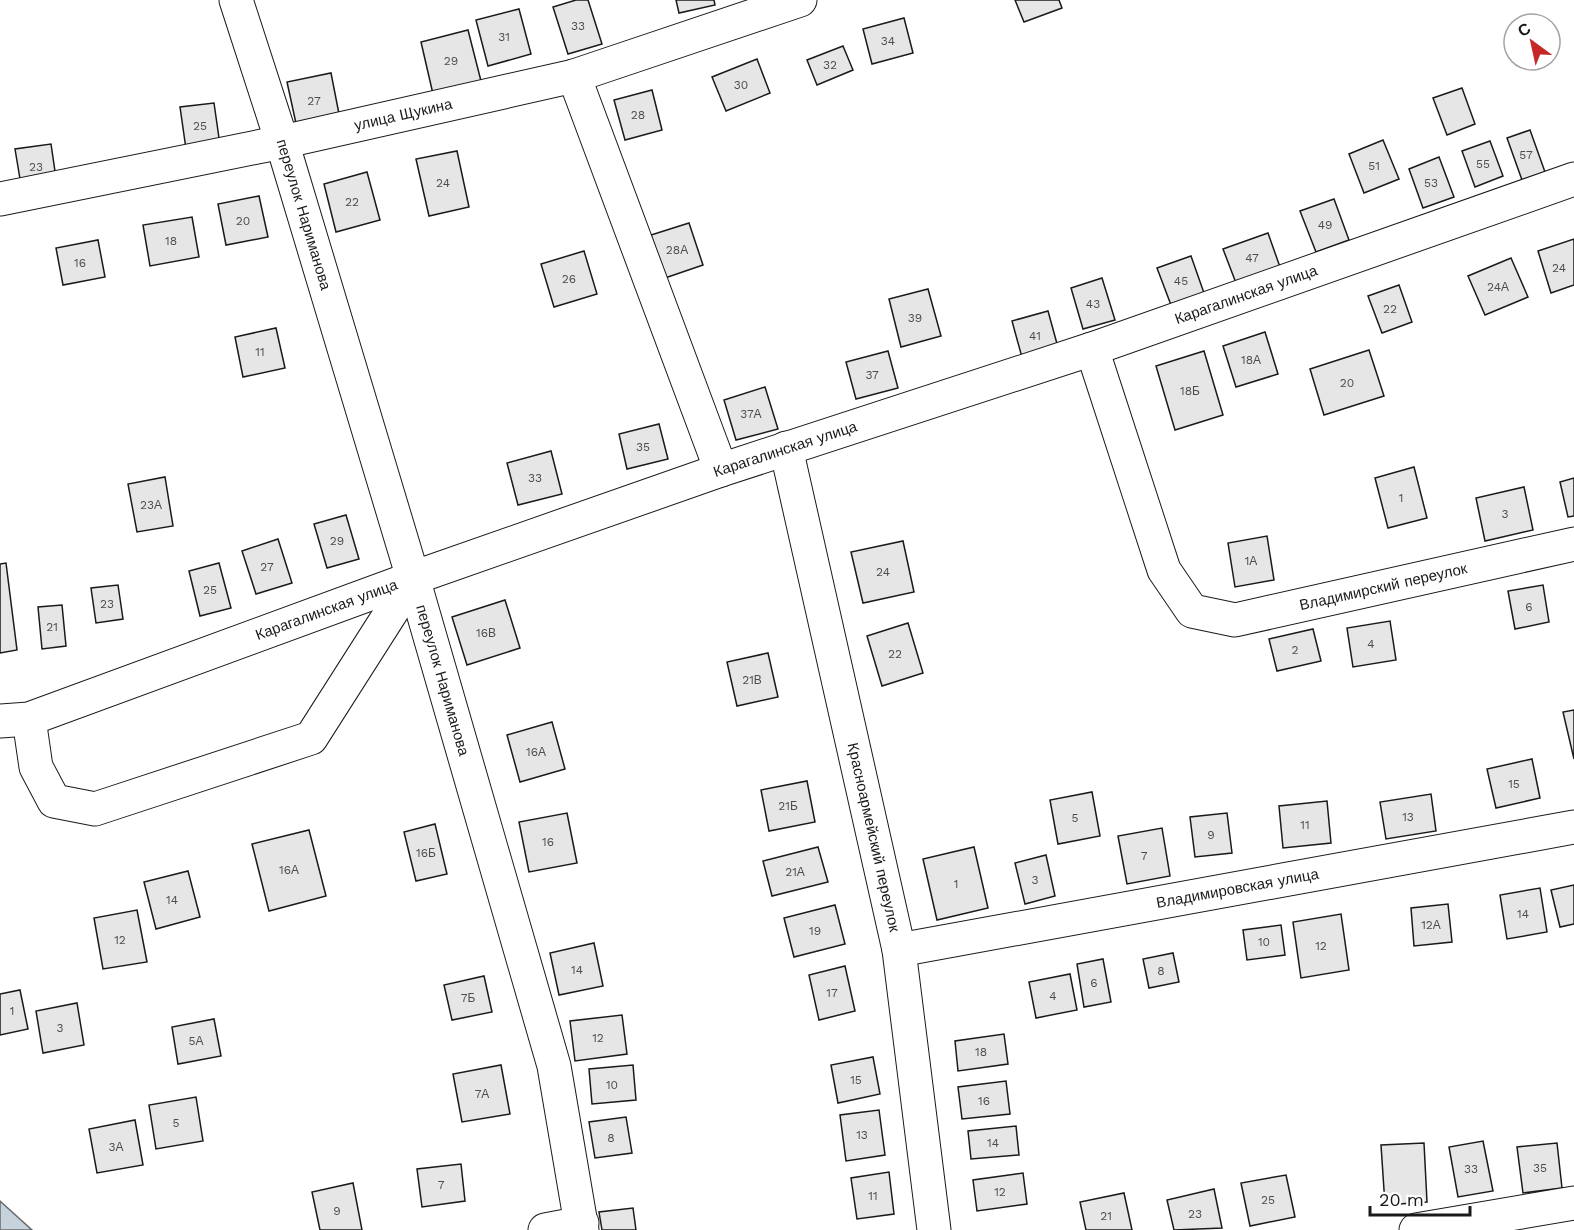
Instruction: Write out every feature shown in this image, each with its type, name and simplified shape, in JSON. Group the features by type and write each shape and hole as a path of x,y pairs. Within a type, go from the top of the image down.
{"street":[{"name":"переулок Нариманова","path":"236,0 282,142 413,578 554,1066 582,1227"},
{"name":"улица Щукина","path":"0,200 282,142 574,76 800,0"},
{"path":"574,76 721,470"},
{"name":"Карагалинская улица","path":"15,720 721,470 1092,349 1574,179"},
{"name":"Владимирский переулок","path":"1092,349 1164,570 1192,611 1235,620 1574,544"},
{"name":"Красноармейский переулок","path":"786,448 899,950 934,1230"},
{"path":"15,720 54,801 95,809 311,738 413,578"},
{"name":"Владимировская улица","path":"899,950 1574,827"},
{"path":"1416,1230 1574,1203"},
{"path":"545,1230 582,1227"}],"shaded area":[{"path":"0,1201 32,1230 0,1230"}],"building":[{"path":"576,0 588,0 602,44 568,54 553,7"},
{"path":"676,0 714,0 715,5 679,13"},
{"path":"1015,0 1059,0 1062,8 1024,22"},
{"path":"519,9 531,54 488,66 476,20"},
{"path":"904,18 913,53 872,64 863,29"},
{"path":"468,30 481,81 433,94 421,42"},
{"path":"843,46 853,70 817,85 807,60"},
{"path":"757,59 770,93 726,111 712,77"},
{"path":"331,73 340,119 297,128 287,82"},
{"path":"1462,88 1475,124 1447,135 1433,98"},
{"path":"652,90 662,130 625,140 614,100"},
{"path":"214,103 220,145 186,149 180,107"},
{"path":"1530,130 1545,172 1522,180 1507,138"},
{"path":"1383,140 1399,179 1364,193 1349,154"},
{"path":"1490,141 1503,176 1475,187 1462,151"},
{"path":"51,144 57,185 22,191 15,149"},
{"path":"457,151 469,207 429,216 416,159"},
{"path":"1439,157 1454,197 1423,208 1409,169"},
{"path":"367,172 380,220 336,232 324,184"},
{"path":"259,196 268,237 226,245 218,204"},
{"path":"1334,199 1349,240 1316,252 1300,211"},
{"path":"192,217 199,257 150,266 143,225"},
{"path":"689,223 703,265 665,278 651,235"},
{"path":"1268,233 1280,267 1236,283 1223,249"},
{"path":"1574,239 1574,285 1551,293 1538,251"},
{"path":"98,240 105,277 63,285 56,248"},
{"path":"584,251 597,294 554,307 541,264"},
{"path":"1191,256 1204,293 1171,305 1157,268"},
{"path":"1511,258 1528,297 1485,315 1468,276"},
{"path":"1102,278 1115,320 1083,329 1071,288"},
{"path":"1399,285 1412,322 1382,333 1368,296"},
{"path":"928,289 941,336 901,347 889,299"},
{"path":"1048,311 1059,351 1023,361 1012,321"},
{"path":"276,328 285,368 243,377 235,337"},
{"path":"1265,332 1278,374 1236,387 1223,346"},
{"path":"1369,350 1384,396 1324,415 1310,369"},
{"path":"888,351 898,388 856,399 846,362"},
{"path":"1204,351 1223,415 1175,430 1156,366"},
{"path":"765,387 778,429 736,440 724,400"},
{"path":"659,424 668,459 627,469 619,434"},
{"path":"551,451 562,494 518,505 507,463"},
{"path":"1414,467 1427,518 1388,528 1375,478"},
{"path":"165,477 173,526 137,532 128,484"},
{"path":"1574,478 1574,516 1568,517 1560,482"},
{"path":"1524,487 1533,530 1485,541 1476,498"},
{"path":"346,515 359,559 327,568 314,524"},
{"path":"1267,536 1274,580 1235,587 1228,543"},
{"path":"278,539 292,583 256,594 242,551"},
{"path":"903,541 914,592 863,603 851,552"},
{"path":"6,563 17,650 0,653 0,564"},
{"path":"219,563 231,608 200,616 189,571"},
{"path":"118,585 123,619 96,623 91,588"},
{"path":"1543,585 1549,622 1515,629 1508,591"},
{"path":"505,600 520,648 467,665 452,617"},
{"path":"62,605 66,646 42,649 38,607"},
{"path":"1390,621 1396,660 1353,667 1347,628"},
{"path":"908,623 923,673 882,686 867,636"},
{"path":"1313,629 1321,661 1277,671 1269,639"},
{"path":"768,653 778,697 737,706 727,662"},
{"path":"1574,710 1574,759 1563,712"},
{"path":"552,722 565,769 520,782 507,735"},
{"path":"1532,759 1540,798 1496,808 1487,769"},
{"path":"807,781 815,822 769,831 761,790"},
{"path":"1092,792 1100,836 1058,844 1050,800"},
{"path":"1431,794 1436,831 1386,839 1380,802"},
{"path":"1327,801 1331,843 1283,848 1279,806"},
{"path":"567,813 577,863 529,872 519,822"},
{"path":"1227,813 1232,853 1195,857 1190,817"},
{"path":"435,824 447,874 416,881 404,832"},
{"path":"1162,828 1170,876 1127,884 1118,836"},
{"path":"309,830 326,896 269,911 252,844"},
{"path":"818,847 828,882 772,896 763,861"},
{"path":"974,847 988,908 937,920 923,859"},
{"path":"1046,855 1055,896 1025,904 1015,863"},
{"path":"188,871 200,917 156,929 144,882"},
{"path":"1574,885 1574,924 1560,927 1551,890"},
{"path":"1540,888 1547,932 1507,939 1500,895"},
{"path":"1448,904 1452,942 1414,946 1411,908"},
{"path":"835,905 845,944 794,957 784,918"},
{"path":"137,910 147,962 103,969 94,918"},
{"path":"1341,914 1349,970 1301,978 1293,922"},
{"path":"1281,925 1285,955 1247,960 1243,930"},
{"path":"594,943 603,986 559,995 550,953"},
{"path":"1173,953 1179,982 1149,988 1143,959"},
{"path":"1103,959 1111,1002 1084,1007 1077,964"},
{"path":"845,966 855,1011 819,1020 809,975"},
{"path":"1070,974 1077,1010 1036,1018 1029,982"},
{"path":"484,976 492,1012 452,1020 444,985"},
{"path":"20,990 28,1029 0,1035 0,994"},
{"path":"77,1003 84,1045 43,1053 36,1011"},
{"path":"622,1015 627,1054 575,1061 570,1021"},
{"path":"214,1019 221,1056 178,1064 172,1027"},
{"path":"1004,1034 1008,1064 958,1071 955,1041"},
{"path":"873,1057 880,1094 838,1103 831,1065"},
{"path":"501,1065 510,1114 462,1122 453,1074"},
{"path":"633,1065 636,1100 592,1104 589,1069"},
{"path":"1006,1081 1010,1114 962,1119 958,1087"},
{"path":"196,1097 203,1141 156,1149 149,1105"},
{"path":"879,1110 885,1155 846,1161 840,1115"},
{"path":"626,1117 632,1153 595,1158 589,1122"},
{"path":"135,1120 143,1165 97,1173 89,1129"},
{"path":"1016,1126 1019,1155 971,1159 968,1131"},
{"path":"1483,1141 1493,1191 1458,1197 1449,1147"},
{"path":"1424,1143 1427,1202 1385,1205 1381,1145"},
{"path":"1557,1143 1562,1188 1523,1193 1517,1147"},
{"path":"461,1164 465,1201 422,1207 417,1169"},
{"path":"889,1172 894,1214 857,1219 851,1178"},
{"path":"1023,1173 1027,1204 977,1211 973,1180"},
{"path":"1286,1175 1295,1217 1250,1226 1241,1183"},
{"path":"353,1183 362,1230 320,1230 312,1192"},
{"path":"1214,1189 1222,1228 1174,1230 1167,1200"},
{"path":"1124,1193 1132,1230 1086,1230 1080,1202"},
{"path":"633,1208 636,1230 602,1230 599,1212"}]}
